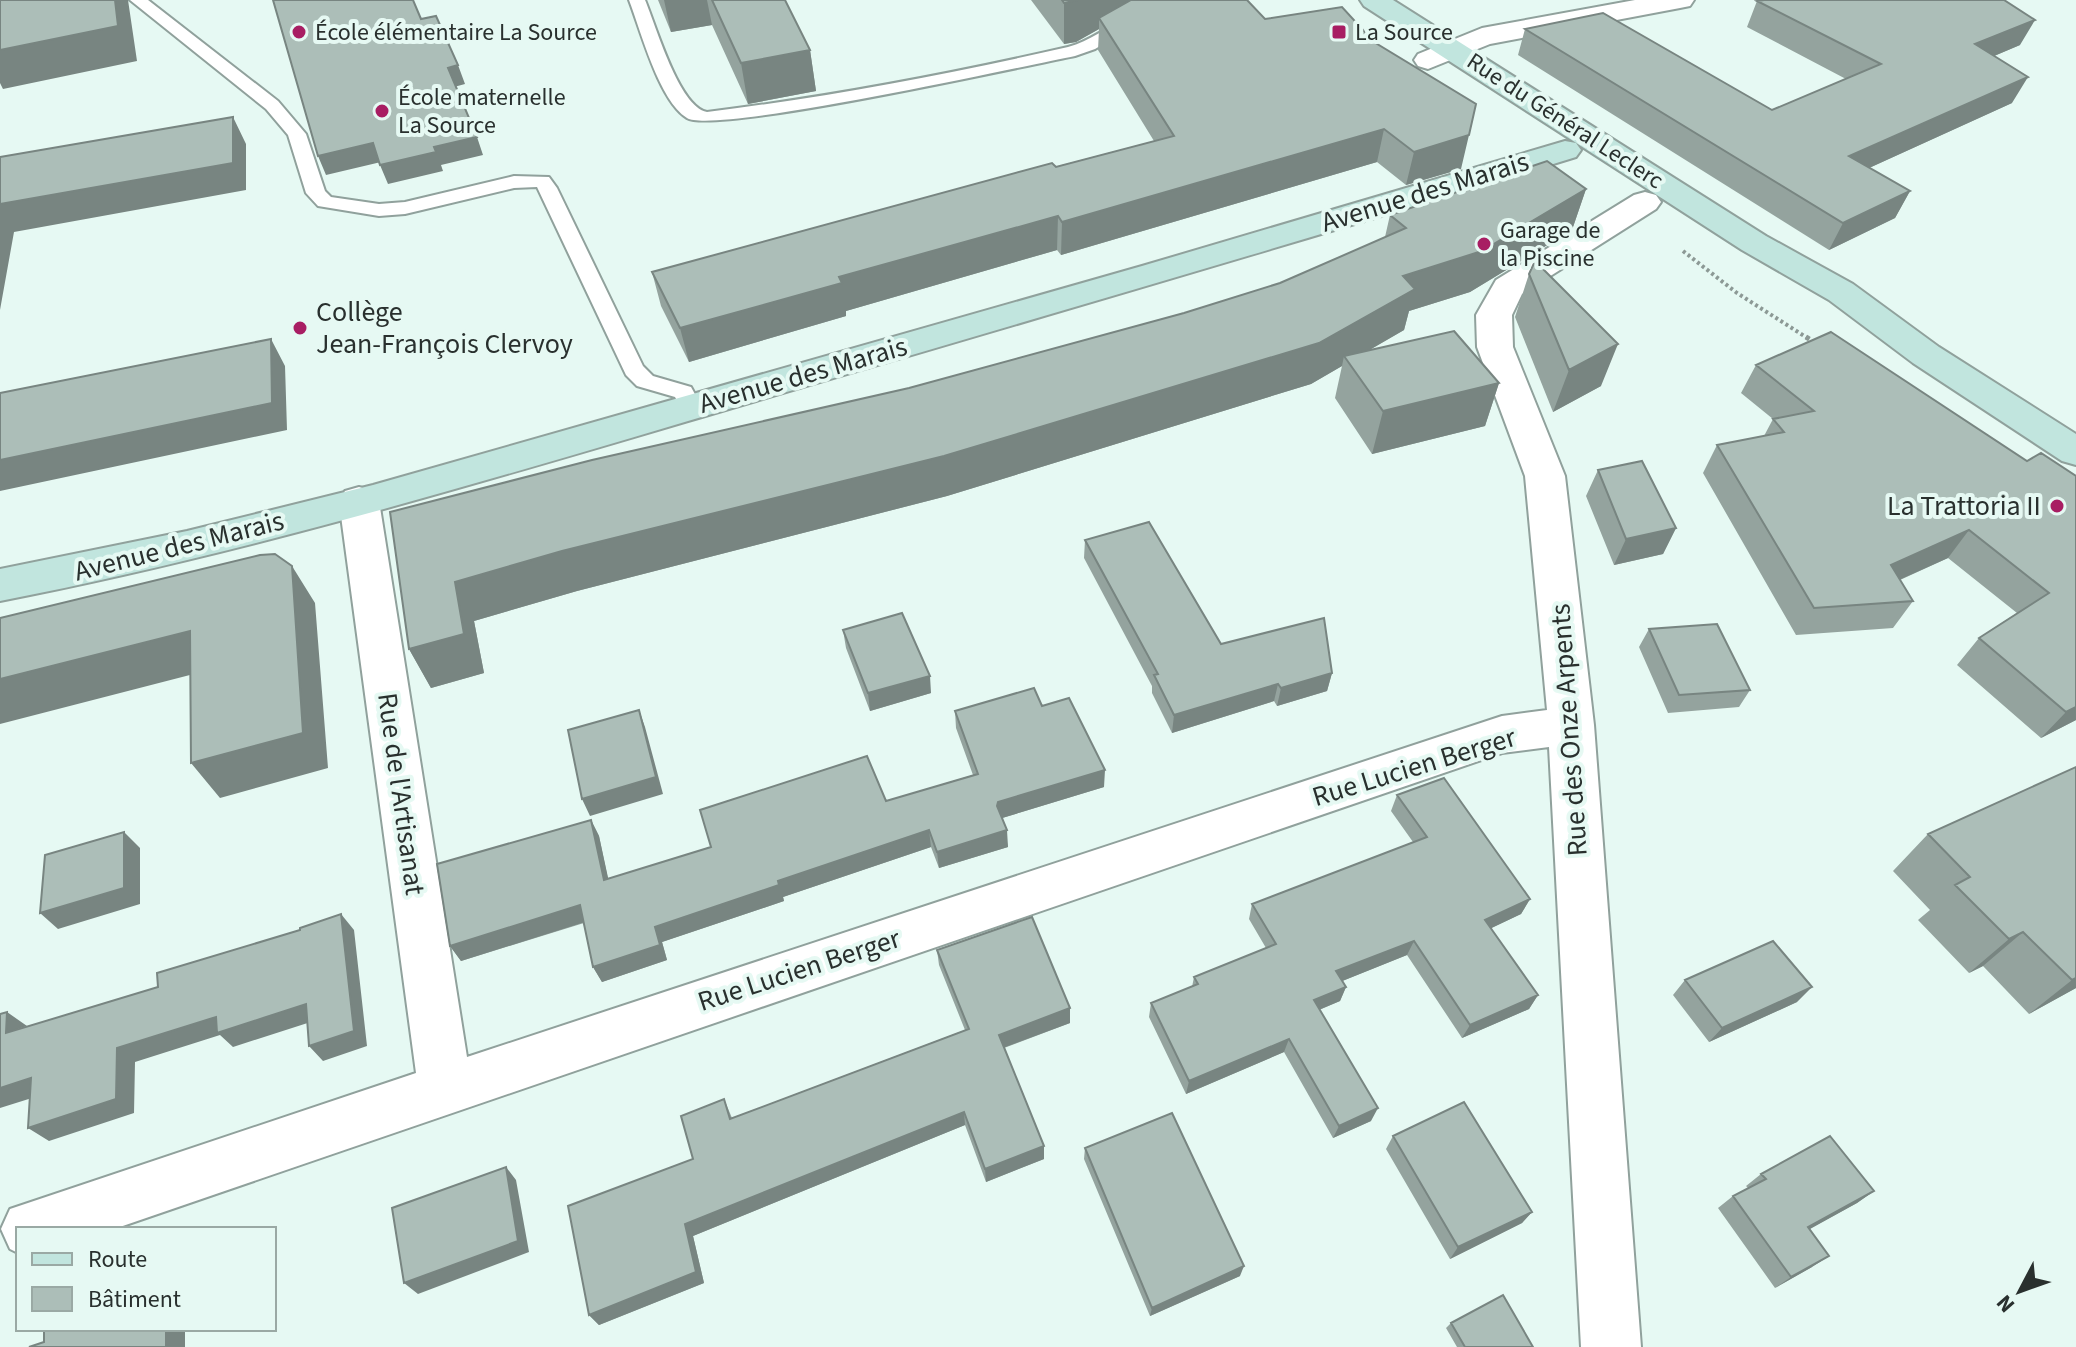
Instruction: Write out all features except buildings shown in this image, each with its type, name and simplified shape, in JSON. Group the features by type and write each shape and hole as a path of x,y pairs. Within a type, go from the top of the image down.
{"street":[{"path":"1440,55 1482,37 1680,0"},
{"name":"Rue du Général Leclerc","path":"1362,4 1440,55 1565,150 1606,161 1650,198 1736,256 1926,355"},
{"name":"Rue du Général Leclerc","path":"1440,55 1557,114 1754,243 1841,292 1926,355 2076,452"},
{"name":"Avenue des Marais","path":"0,585 155,556 359,501 691,407 1565,150 1557,114"},
{"name":"Rue du Général Leclerc","path":"1650,198 1713,231 1754,243"},
{"name":"Rue des Onze Arpents","path":"1611,1347 1571,725 1545,476 1495,347 1494,315 1508,288 1650,198"},
{"name":"Rue de l'Artisanat","path":"359,501 445,1088"},
{"name":"Rue Lucien Berger","path":"36,1227 1502,735 1571,725"}],"lane":[{"path":"138,0 272,105 297,134 316,193 325,202 353,208 392,209 514,182 542,181 634,370 645,381 683,392 691,407"},
{"path":"637,0 676,97 694,115 707,117 781,108 1075,51 1086,48 1110,31 1154,19"}],"path":[{"path":"1752,301 1827,351"}],"place":[{"name":"École élémentaire La Source","path":"299,32"},
{"name":"La Source","path":"1339,32"},
{"name":"École maternelle La Source","path":"382,111"},
{"name":"Garage de la Piscine","path":"1484,244"},
{"name":"Collège Jean-François Clervoy","path":"300,328"},
{"name":"La Trattoria II","path":"2057,506"}]}
